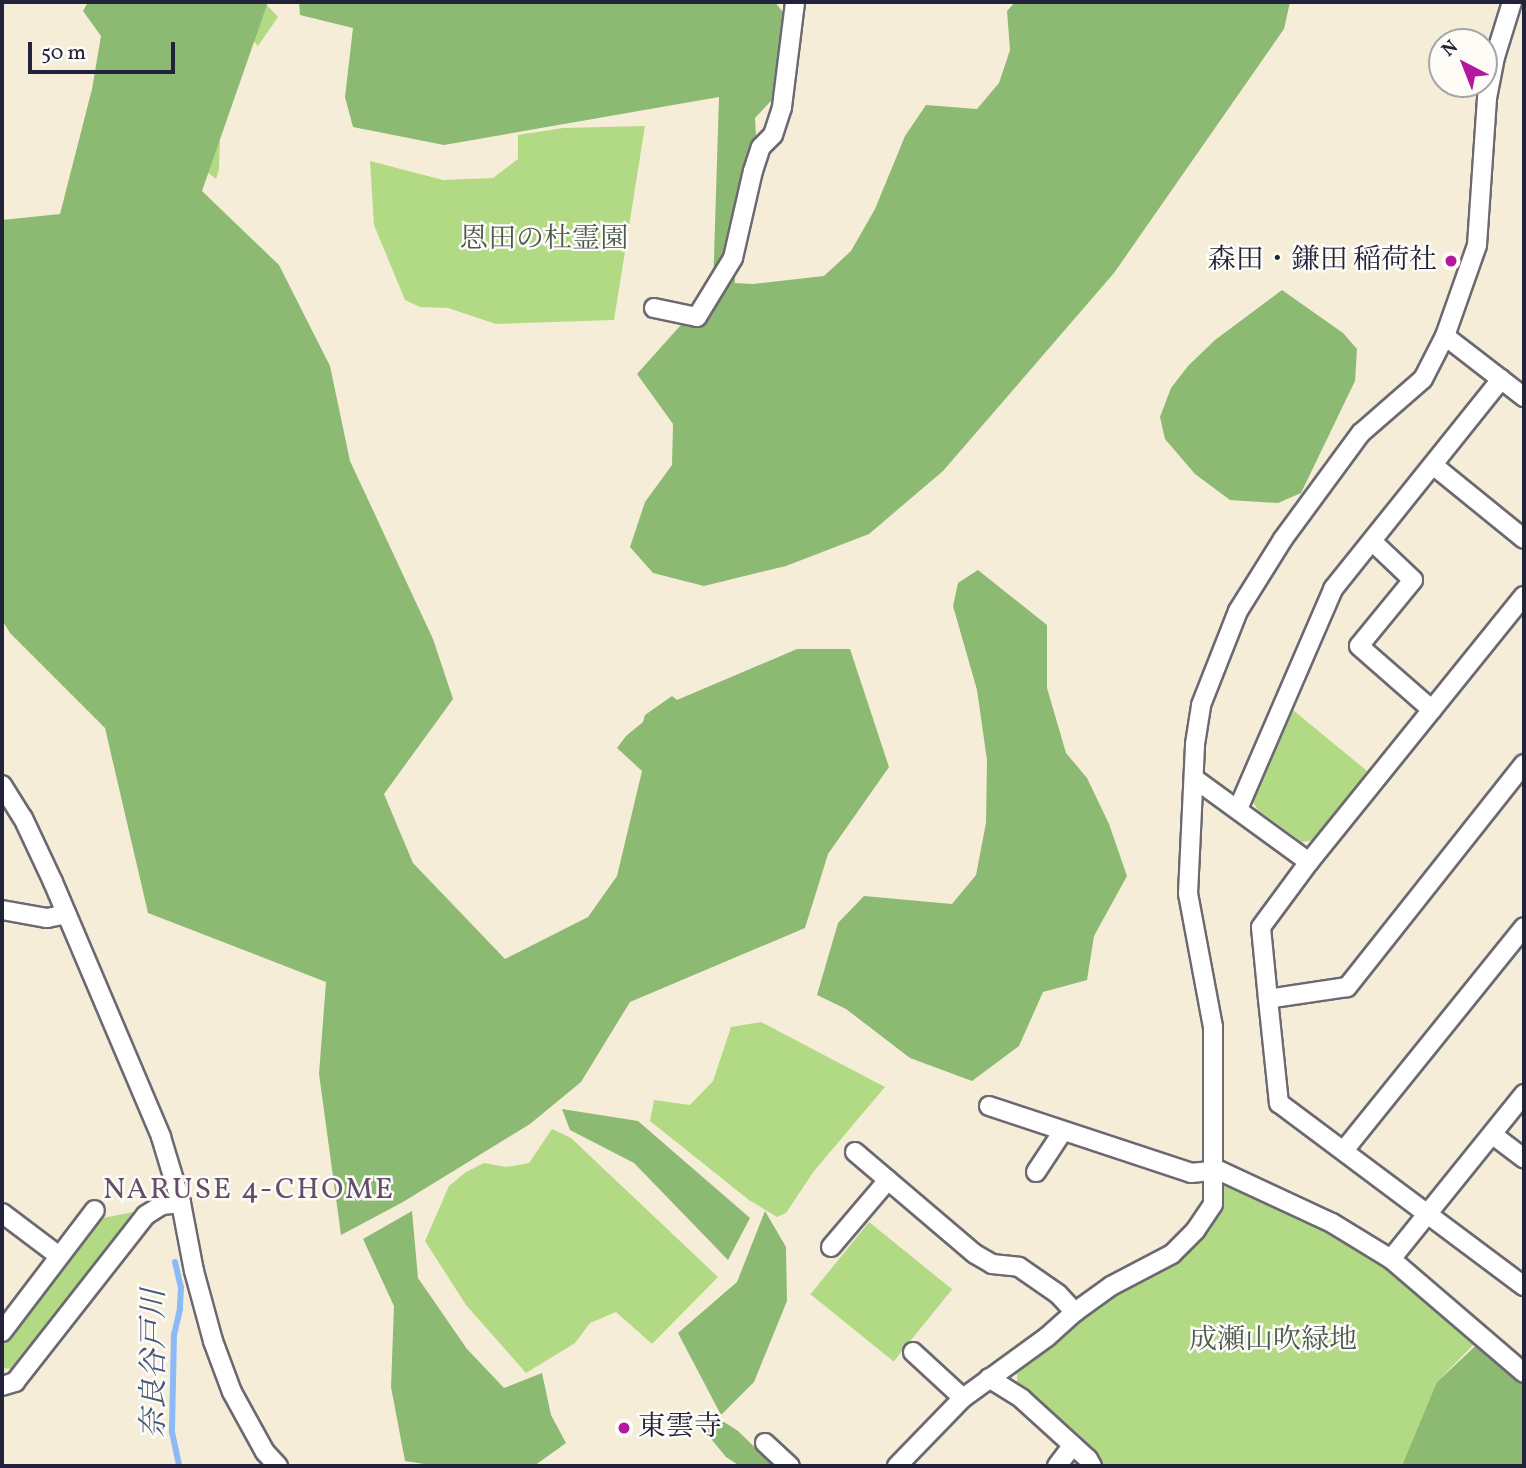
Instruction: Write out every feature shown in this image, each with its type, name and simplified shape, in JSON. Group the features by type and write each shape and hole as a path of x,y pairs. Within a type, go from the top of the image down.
{"street":[{"path":"654,308 697,317 733,258 753,171 761,147 773,135 782,107 795,2"},
{"path":"897,1466 963,1398 1047,1337 1075,1312 1111,1286 1167,1259 1195,1231 1213,1204 1213,1027 1188,894 1188,840 1195,779 1195,744 1201,705 1237,611 1283,539 1361,433 1423,379 1445,336 1477,245 1488,98 1494,57 1516,12"},
{"path":"1445,336 1524,397"},
{"path":"1237,809 1333,589 1501,379"},
{"path":"1433,466 1524,539"},
{"path":"1373,542 1413,580 1359,646 1432,710"},
{"path":"1524,596 1309,862 1261,927 1279,1103 1345,1149 1524,1286"},
{"path":"1268,999 1347,987 1524,764"},
{"path":"1195,779 1309,862"},
{"path":"2,786 23,818 67,914 161,1137 181,1203 194,1271 213,1341 232,1392 265,1452 278,1466"},
{"path":"2,910 47,918 67,914"},
{"path":"1345,1149 1524,927"},
{"path":"1391,1259 1524,1094"},
{"path":"989,1106 1191,1173 1211,1170 1255,1185 1302,1211 1332,1223 1391,1259 1524,1373"},
{"path":"1036,1172 1063,1131"},
{"path":"1493,1135 1524,1158"},
{"path":"855,1152 975,1254 992,1264 1019,1267 1058,1294 1075,1312"},
{"path":"831,1247 888,1180"},
{"path":"2,1386 15,1382 146,1215 162,1205 181,1203"},
{"path":"2,1332 95,1210"},
{"path":"2,1213 59,1256"},
{"path":"913,1352 963,1398"},
{"path":"989,1378 1023,1399 1092,1466"},
{"path":"765,1443 790,1466"},
{"path":"1057,1466 1073,1445"}],"green space":[{"path":"88,2 268,2 202,191 279,265 330,366 350,461 433,639 453,699 384,794 413,863 505,959 588,917 617,876 642,771 617,748 626,736 643,722 645,715 672,696 677,700 797,649 850,649 889,767 828,854 805,928 630,1002 581,1082 530,1124 403,1202 341,1235 319,1074 326,982 148,913 105,728 10,633 2,620 2,220 60,214 92,89 101,36 83,11"},
{"path":"264,2 278,17 258,46 240,27"},
{"path":"299,2 775,2 793,25 787,84 755,118 756,136 744,164 735,253 735,283 753,284 824,276 851,251 875,209 905,136 926,105 977,109 999,83 1010,50 1007,11 1015,2 1290,2 1284,29 1114,273 943,471 869,534 786,566 704,586 653,573 630,547 645,502 672,465 673,424 637,374 713,289 719,97 444,145 353,127 345,97 353,28 300,15"},
{"name":"恩田の杜霊園","path":"645,126 614,320 496,324 448,308 420,307 405,300 374,225 370,161 443,180 493,178 518,159 518,135 563,128"},
{"path":"220,136 219,169 216,179 201,167"},
{"path":"1282,290 1343,333 1357,349 1355,381 1301,493 1278,503 1230,500 1195,474 1165,439 1160,417 1171,388 1188,366 1215,340"},
{"path":"978,570 1047,625 1047,688 1066,753 1087,778 1109,824 1127,876 1094,936 1087,980 1043,992 1019,1046 972,1081 910,1058 846,1009 817,995 838,923 864,896 952,904 976,875 986,823 987,760 977,690 953,606 958,583"},
{"path":"1293,710 1367,771 1314,840 1302,842 1258,810 1253,802"},
{"path":"761,1022 885,1087 814,1171 786,1213 777,1217 749,1200 650,1121 654,1100 690,1105 713,1081 731,1027"},
{"path":"562,1109 638,1121 750,1218 728,1260 634,1163 570,1130"},
{"path":"552,1129 571,1138 718,1277 652,1344 616,1312 590,1323 575,1343 526,1373 466,1305 425,1241 449,1186 466,1172 484,1163 506,1167 529,1163"},
{"name":"成瀬山吹緑地","path":"1220,1177 1290,1214 1331,1230 1395,1272 1476,1342 1437,1382 1409,1466 1103,1466 1082,1437 1017,1386 1017,1368 1122,1289 1177,1259"},
{"path":"138,1211 28,1353 13,1369 2,1368 2,1343 103,1218"},
{"path":"412,1211 418,1278 467,1349 504,1388 542,1373 551,1415 566,1443 534,1466 437,1466 405,1461 391,1387 394,1306 363,1239"},
{"path":"765,1211 786,1247 787,1301 754,1382 721,1415 678,1333 737,1282"},
{"path":"869,1222 952,1289 894,1362 810,1294"},
{"name":"成瀬山吹緑地","path":"1485,1337 1524,1373 1524,1466 1402,1466 1437,1382"},
{"path":"707,1411 738,1431 774,1466 740,1466 726,1457 693,1417"}],"waterway":[{"name":"奈良谷戸川","path":"175,1262 181,1287 180,1309 174,1334 172,1432 179,1466"}],"place":[{"name":"森田・鎌田 稲荷社","path":"1451,261"},
{"name":"東雲寺","path":"624,1428"}],"district":[{"name":"NARUSE 4-CHOME","path":"249,1190"}]}
